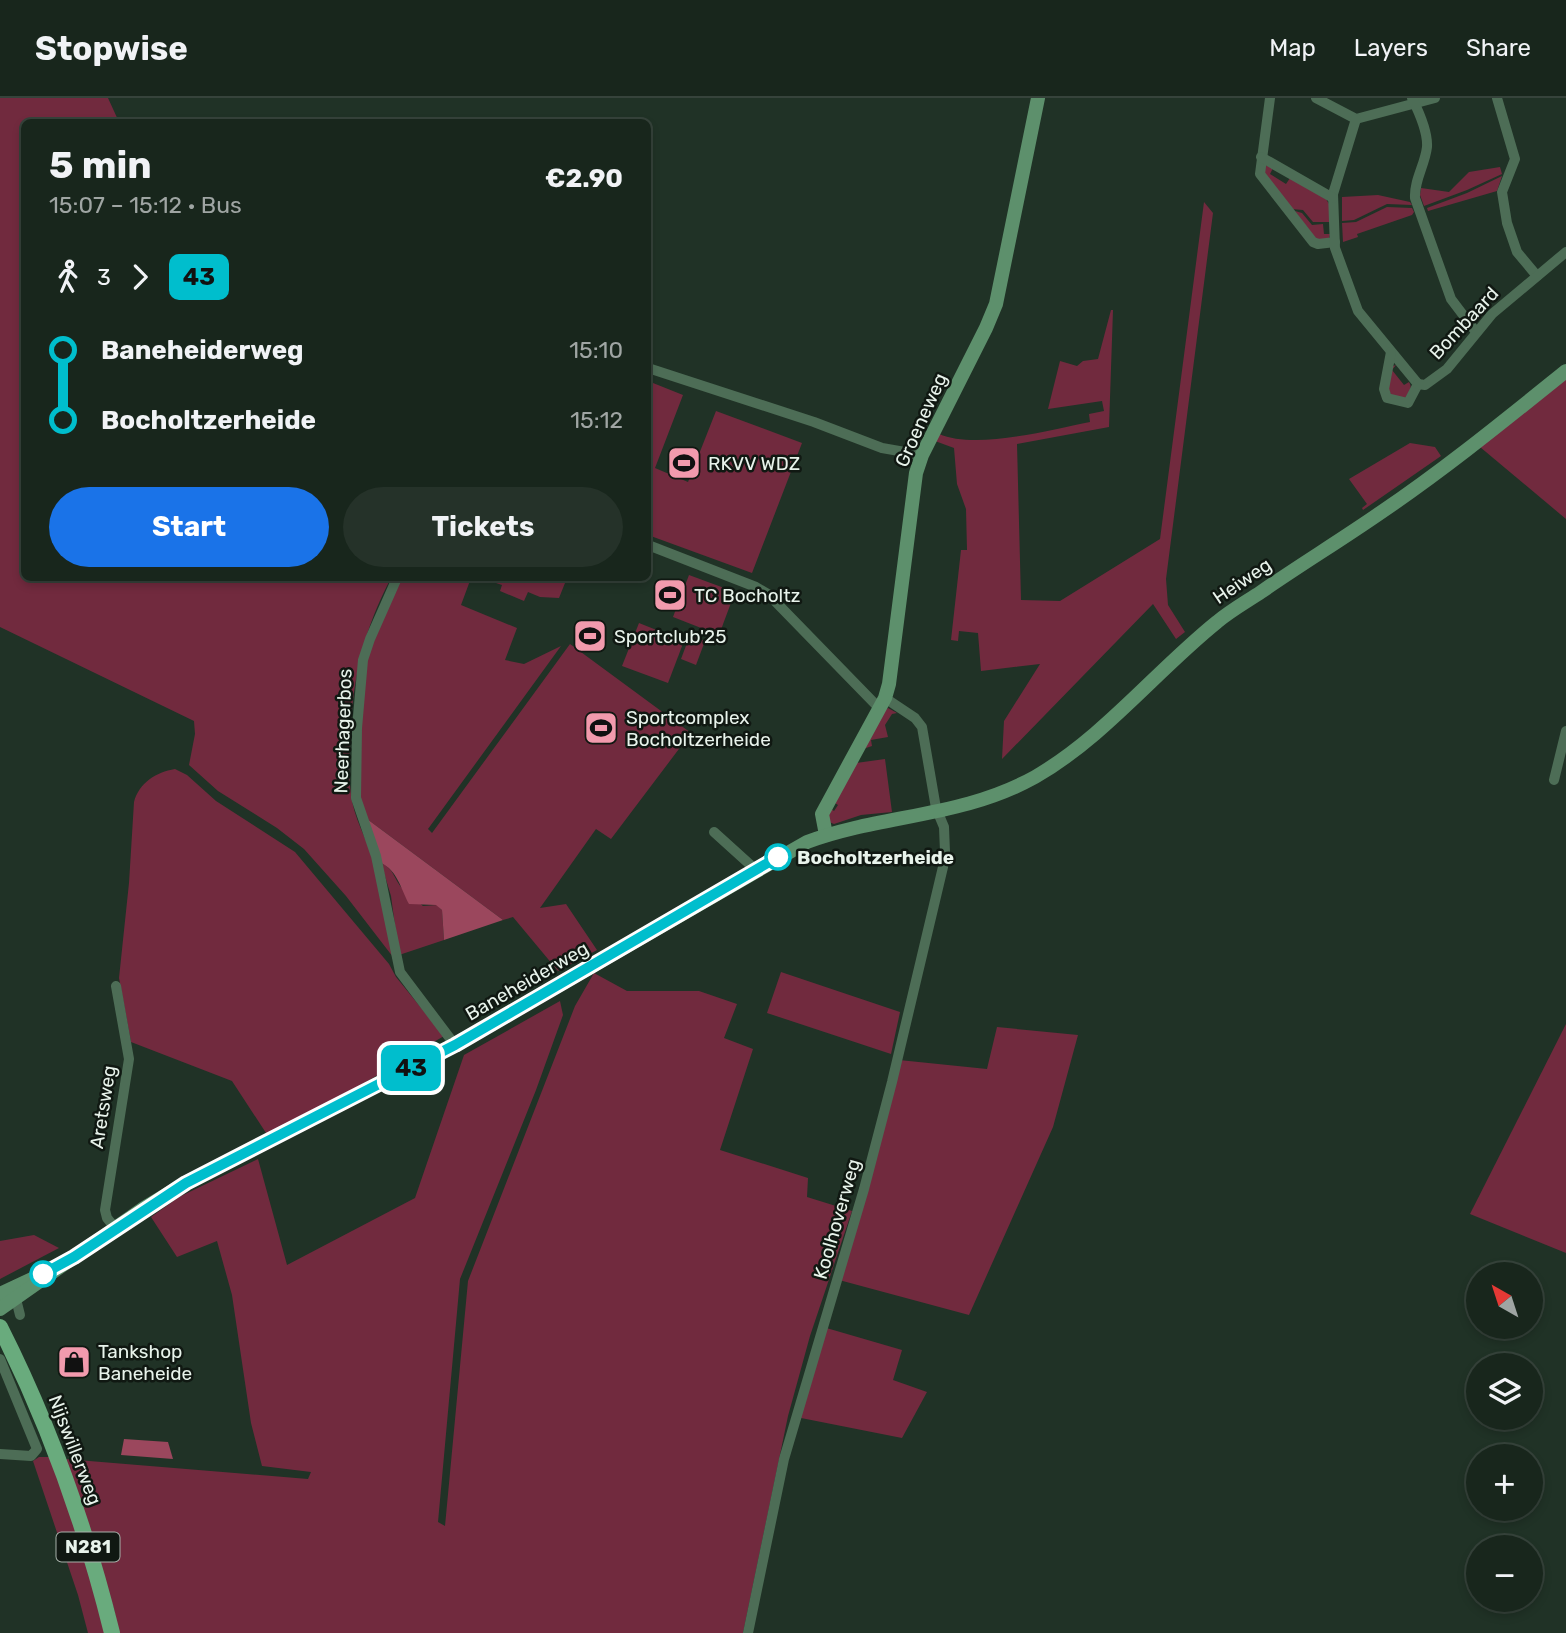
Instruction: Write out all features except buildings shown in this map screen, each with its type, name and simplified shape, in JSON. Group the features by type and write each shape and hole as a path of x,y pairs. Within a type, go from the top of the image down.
{"main road":[{"name":"Nijswillerweg","path":"0,1327 37,1408 77,1512 111,1633"}],"street":[{"name":"Groeneweg","path":"826,835 822,814 882,703 889,684 913,487 922,456 996,304 1038,98"},
{"path":"1270,98 1259,169 1262,178 1312,242 1335,243"},
{"path":"1316,98 1356,119 1413,101 1435,98"},
{"path":"1497,98 1515,159 1502,192 1507,223 1517,252 1537,276"},
{"path":"1413,101 1427,143 1415,198 1451,299 1476,332"},
{"path":"1356,119 1333,198 1335,243 1354,304 1418,384"},
{"path":"1261,157 1333,198"},
{"name":"Bombaard","path":"1391,352 1384,388 1387,398 1408,403 1418,384 1425,385 1447,369 1492,314 1566,251"},
{"path":"651,369 814,422 882,448 922,456"},
{"name":"Heiweg","path":"939,813 1004,791 1062,760 1098,731 1218,621 1392,505 1464,453 1566,371"},
{"name":"Koolhoverweg","path":"651,546 761,590 780,604 821,650 882,703 915,718 922,727 936,808 944,827 945,852 892,1082 855,1224 784,1459 748,1633"},
{"name":"Neerhagerbos","path":"396,581 363,660 357,728 356,798 376,856 400,972 455,1045"},
{"path":"1554,780 1566,731"},
{"name":"Baneheiderweg","path":"0,1309 186,1183 455,1045 807,842 826,835 939,813"},
{"path":"714,832 756,870"},
{"name":"Aretsweg","path":"116,986 129,1059 105,1210 107,1218 116,1229"},
{"name":"Baneheiderweg","path":"0,1294 61,1266"},
{"path":"16,1299 20,1315"},
{"name":"Nijswillerweg","path":"0,1359 37,1449 34,1455 28,1456 0,1454"}],"shaded area":[{"path":"0,98 108,98 118,119 21,119 21,581 390,581 374,615 362,652 352,711 349,766 354,810 382,882 393,957 346,896 304,849 277,828 218,791 189,765 195,734 194,721 0,627"},
{"path":"1265,165 1273,168 1270,174 1286,184 1290,178 1326,199 1330,222 1313,222 1303,210 1291,209 1264,173"},
{"path":"1500,167 1502,174 1424,206 1420,195 1421,188 1449,192 1469,172"},
{"path":"1502,176 1497,191 1428,211 1427,208"},
{"path":"1378,195 1410,202 1412,205 1387,204 1354,220 1342,221 1342,197"},
{"path":"1204,202 1213,213 1166,579 1168,605 1185,632 1176,639 1153,604 1002,759 1004,721 1040,664 981,671 978,633 959,631 958,641 951,640 961,550 967,550 966,509 957,484 954,448 935,441 939,434 973,440 992,439 1034,434 1090,422 1089,414 1104,411 1102,401 1048,409 1060,361 1077,366 1083,361 1098,359 1113,310 1109,427 1017,444 1021,600 1060,601 1160,539"},
{"path":"1387,207 1412,208 1414,212 1343,242 1342,223 1356,222"},
{"path":"1295,211 1302,213 1312,225 1323,224 1324,234 1330,234 1329,239 1315,239"},
{"path":"1392,370 1404,385 1409,382 1411,386 1405,398 1392,397 1388,388"},
{"path":"1566,377 1566,519 1480,447"},
{"path":"651,382 683,395 655,468 688,482 716,411 802,443 752,573 651,536"},
{"path":"1410,443 1435,447 1441,456 1363,510 1367,504 1349,479"},
{"path":"689,575 735,592 719,635 673,617"},
{"path":"398,581 470,581 461,605 517,628 505,660 524,664 561,646 428,829 432,833 570,644 691,733 611,839 596,829 540,908 566,904 597,950 558,971 513,917 503,920 363,816 358,798 364,665"},
{"path":"490,581 566,581 559,598 540,597 528,592 524,601 500,591 502,585"},
{"path":"639,623 684,641 668,683 622,666"},
{"path":"690,635 705,641 696,665 681,659"},
{"path":"888,708 897,713 892,714 885,725 888,737 871,740 872,746 863,749 885,710"},
{"path":"885,759 892,812 861,815 834,824 829,822 826,817 830,808 834,811 838,805 835,803 856,763"},
{"path":"175,769 187,775 216,801 295,852 389,964 396,977 444,1036 313,1113 268,1136 232,1081 131,1042 119,978 134,802 144,784 161,773"},
{"path":"363,816 503,920 444,940 442,910 436,905 409,904 395,875 381,863"},
{"path":"381,863 389,868 401,887 423,906 437,905 442,910 444,940 399,955 391,896"},
{"path":"781,972 900,1012 891,1054 767,1013"},
{"path":"594,973 627,991 699,991 737,1004 724,1038 753,1049 720,1150 808,1178 807,1197 852,1211 810,1336 788,1416 743,1633 119,1633 114,1609 65,1459 308,1479 311,1472 262,1466 251,1423 232,1295 217,1241 177,1257 151,1217 179,1197 258,1159 287,1265 415,1198 464,1055 560,1001 563,1015 536,1090 460,1279 438,1522 445,1526 468,1281 575,1006"},
{"path":"1566,1024 1566,1253 1470,1214"},
{"path":"997,1027 1078,1035 1053,1127 969,1315 839,1280 899,1060 987,1069"},
{"path":"34,1235 59,1248 0,1279 0,1241"},
{"path":"823,1327 902,1350 893,1380 927,1392 902,1438 796,1417"},
{"path":"124,1439 168,1442 173,1459 121,1455"},
{"path":"39,1457 50,1457 74,1518 107,1633 88,1633 33,1461"}],"bus line":[{"name":"43","path":"43,1274 61,1266 144,1208 186,1183 455,1045 778,857"}],"place":[{"name":"RKVV WDZ","path":"684,463"},
{"name":"TC Bocholtz","path":"670,595"},
{"name":"Sportclub'25","path":"590,636"},
{"name":"Sportcomplex Bocholtzerheide","path":"601,728"},
{"name":"Bocholtzerheide","path":"778,857"},
{"name":"Tankshop Baneheide","path":"74,1362"}]}
